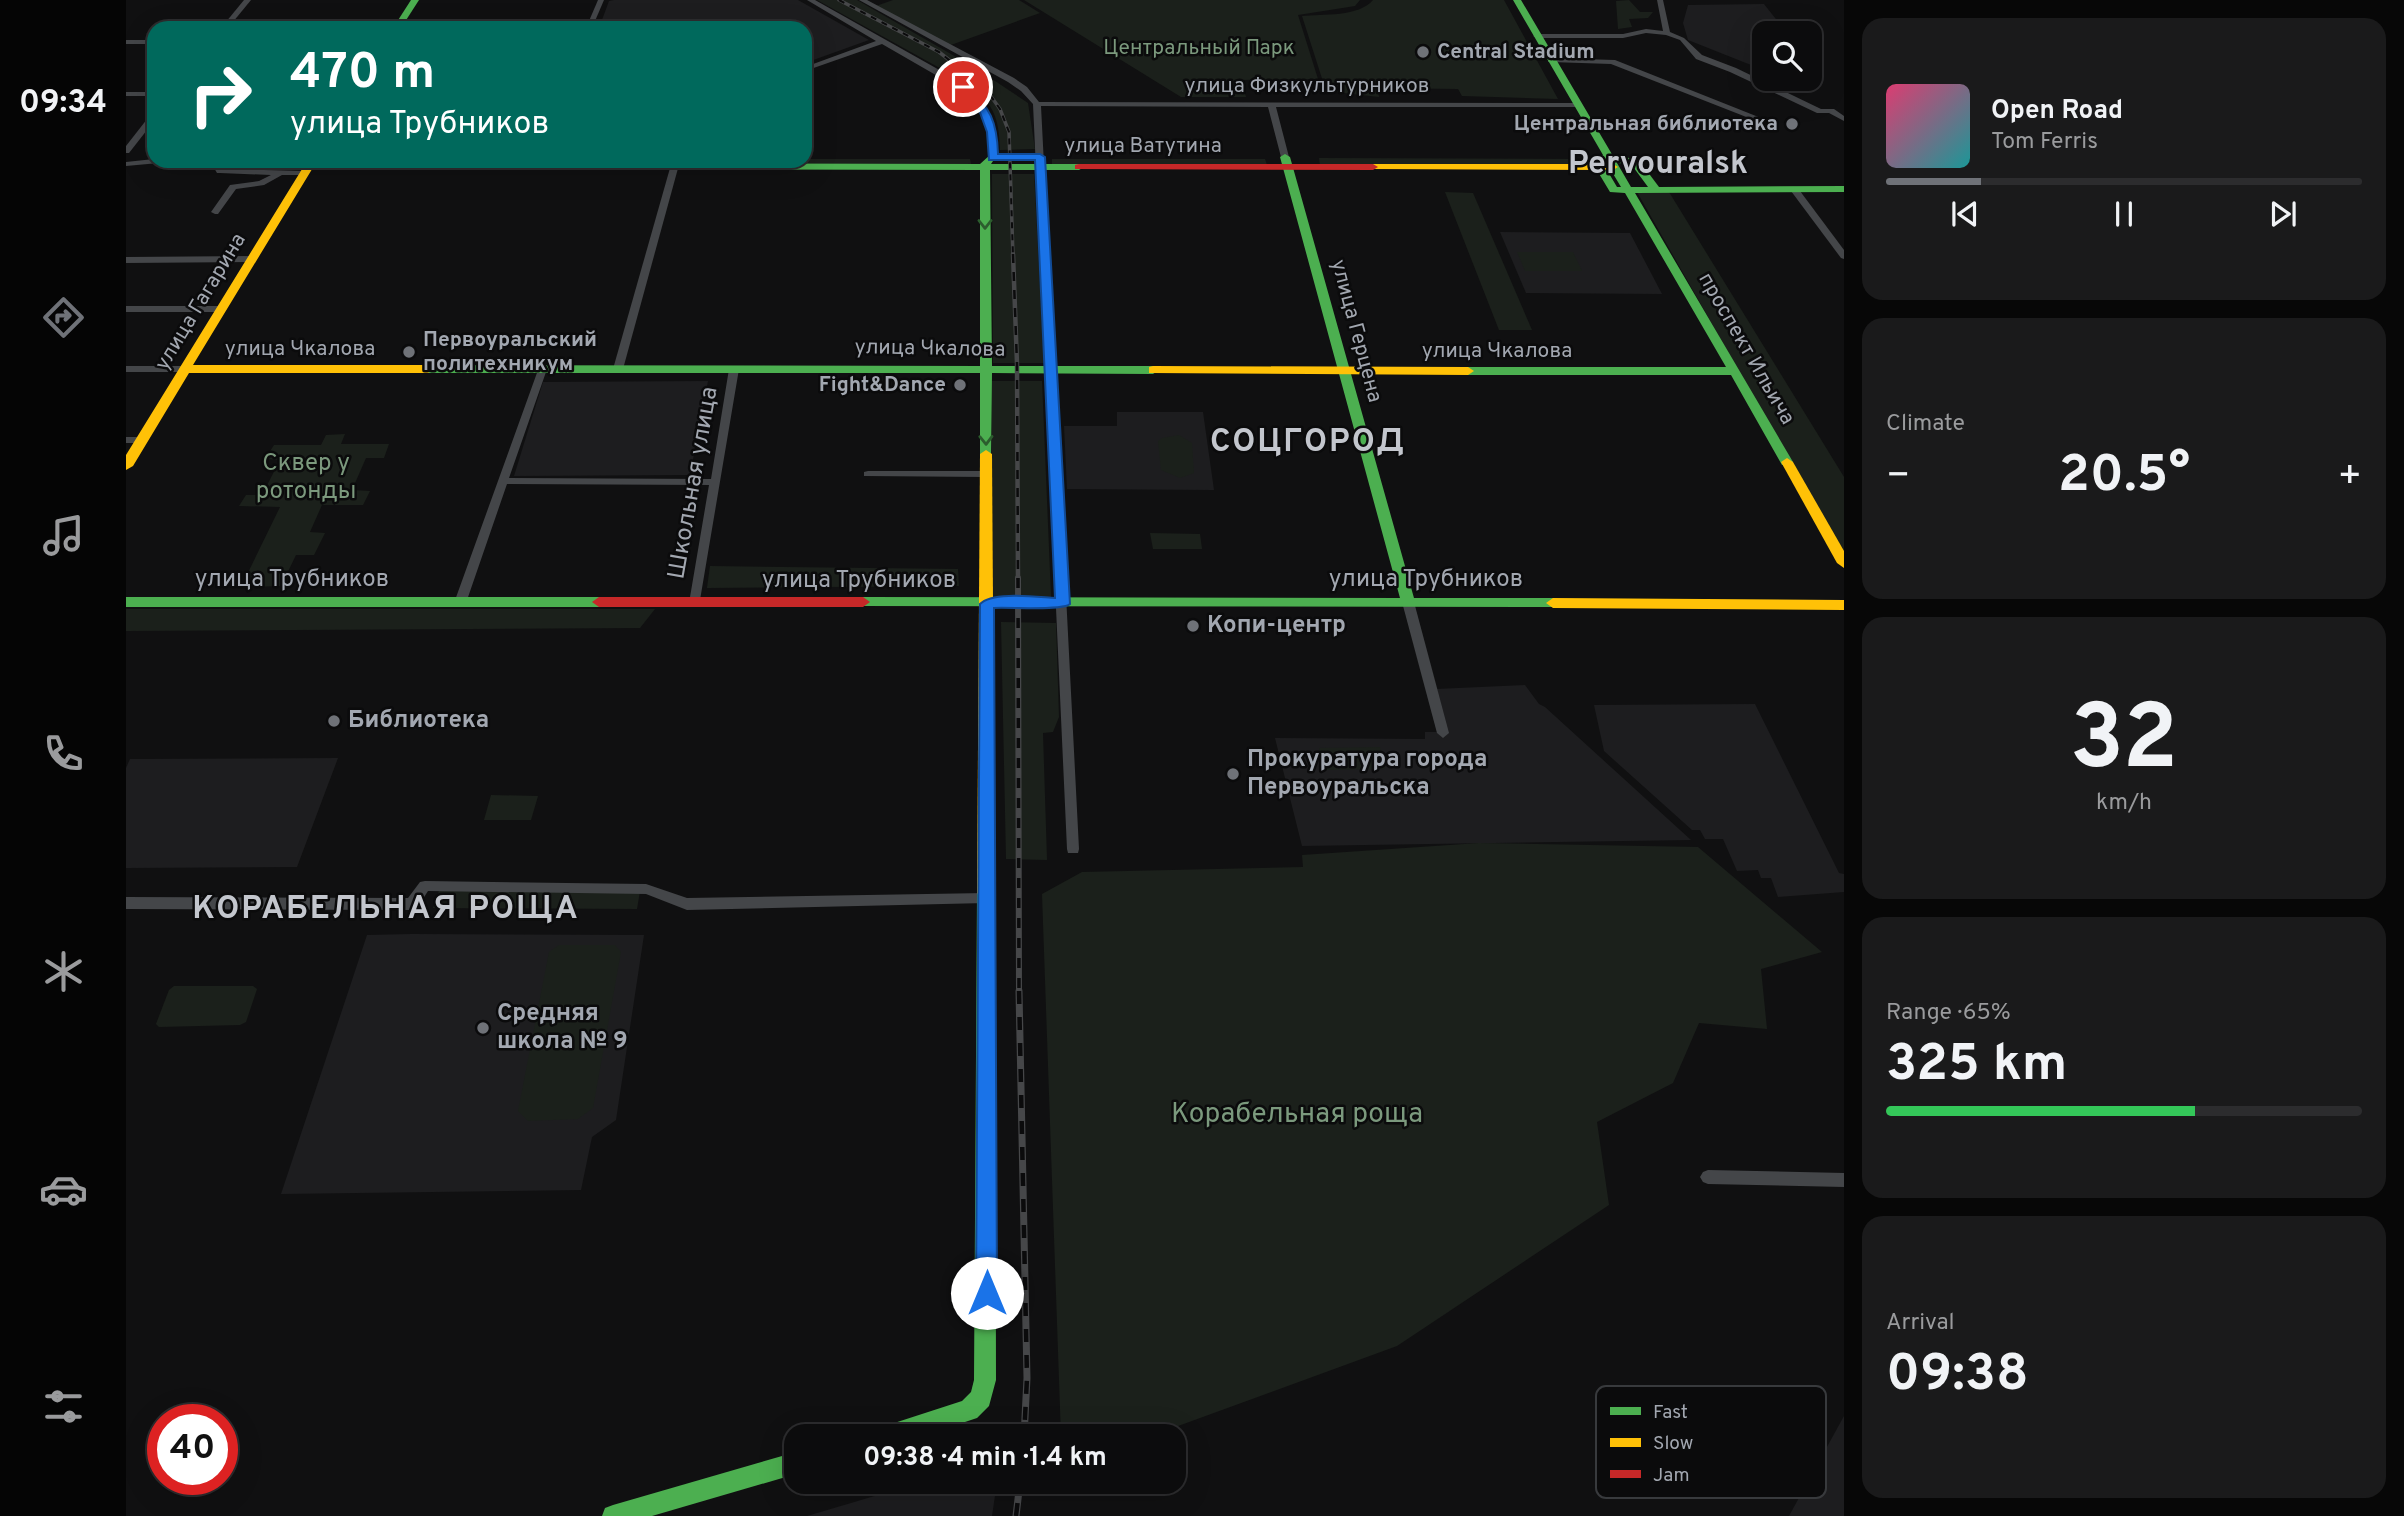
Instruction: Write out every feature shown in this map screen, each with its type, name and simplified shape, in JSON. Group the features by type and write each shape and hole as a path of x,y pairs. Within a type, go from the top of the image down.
{"street":[{"path":"230,21 248,0"},
{"path":"402,21 415,0"},
{"path":"592,21 601,0"},
{"path":"810,0 963,87 979,101 991,126 985,372 985,1380 981,1398 969,1410 925,1424"},
{"path":"862,0 1010,80 1024,89 1037,104 1073,849"},
{"name":"проспект Ильича","path":"1517,0 1607,164 1629,190 1844,563"},
{"path":"1660,0 1667,33"},
{"path":"1537,36 1623,36 1646,31 1667,33 1682,38 1699,57 1820,111 1831,111 1844,119"},
{"path":"812,66 882,41"},
{"path":"126,42 147,42"},
{"path":"1552,60 1612,62 1757,118"},
{"path":"126,94 147,94"},
{"name":"улица Герцена","path":"1271,103 1443,733"},
{"name":"улица Физкультурников","path":"1037,104 1577,105"},
{"path":"126,151 147,125"},
{"name":"улица Ватутина","path":"812,158 1040,162 1607,164"},
{"name":"улица Ватутина","path":"812,162 989,161"},
{"path":"1607,164 1634,161 1655,189"},
{"path":"126,164 147,162"},
{"name":"улица Ватутина","path":"218,168 220,171 281,173 304,168"},
{"name":"улица Гагарина","path":"126,466 134,440 185,369 307,168"},
{"path":"618,369 674,168"},
{"path":"215,212 233,187 261,183 281,173"},
{"path":"1794,189 1844,256"},
{"path":"1629,190 1844,189"},
{"path":"126,260 252,258"},
{"path":"126,309 222,309"},
{"name":"улица Чкалова","path":"126,369 541,372 618,369 985,372 1734,371"},
{"name":"Школьная улица","path":"695,603 734,369"},
{"path":"460,603 541,372"},
{"path":"868,474 986,474"},
{"path":"502,481 715,482"},
{"name":"улица Трубников","path":"126,602 987,604 1018,601 1062,604 1408,601 1844,605"},
{"path":"126,903 412,904 425,886 646,888 687,904 986,898"},
{"path":"1708,1177 1844,1180"},
{"path":"613,1516 784,1466"}],"shaded area":[{"path":"798,0 869,40 812,60 812,21 602,21 609,1"},
{"path":"1764,4 1777,21 1752,21 1751,65 1688,40 1683,23 1688,5"},
{"path":"1500,232 1630,233 1662,294 1526,293"},
{"path":"708,381 690,475 514,476 543,382"},
{"path":"1117,412 1203,412 1214,490 1067,489 1064,426 1117,426"},
{"path":"1525,685 1539,704 1691,840 1302,846 1275,738 1425,739 1425,732 1448,732 1436,689"},
{"path":"1755,704 1839,873 1844,874 1844,892 1778,897 1771,878 1761,878 1758,870 1737,871 1723,839 1705,839 1700,830 1692,830 1604,751 1594,705"},
{"path":"338,758 297,867 126,868 126,768 130,759"},
{"name":"Средняя школа № 9","path":"367,935 644,935 616,1120 592,1137 581,1190 281,1194"},
{"path":"1844,1416 1844,1516 1789,1516 1799,1498 1826,1498 1826,1449"},
{"path":"881,1494 995,1494 992,1516 807,1516"}],"green space":[{"path":"817,0 857,0 977,69 1028,103 1035,149 1000,150 993,111 975,90"},
{"path":"893,0 1019,0 1040,13 948,46 876,6"},
{"name":"Центральный Парк","path":"1024,0 1360,0 1355,6 1298,15 1318,79 1241,80 1246,97 1181,97"},
{"name":"Central Stadium","path":"1373,0 1504,0 1558,99 1462,96 1458,89 1378,88 1379,97 1326,91 1302,16 1350,12"},
{"path":"1629,0 1640,12 1653,12 1648,18 1629,19 1632,27 1618,29 1616,1"},
{"path":"1319,158 1587,159 1589,164 1320,165"},
{"path":"812,159 970,159 971,164 812,164"},
{"path":"1052,159 1265,159 1267,165 1052,165"},
{"path":"992,174 1034,174 1044,363 993,363"},
{"path":"1445,192 1473,193 1532,330 1499,330"},
{"path":"1637,192 1669,192 1844,477 1844,556"},
{"path":"1517,252 1573,252 1582,271 1525,271"},
{"path":"991,381 1042,381 1051,597 993,598"},
{"name":"Сквер у ротонды","path":"345,434 341,444 389,444 384,458 366,458 352,490 370,491 363,505 322,505 310,532 325,533 314,555 296,555 281,586 241,587 280,507 239,506 246,495 262,495 280,460 265,459 274,445 321,445 326,435"},
{"path":"1179,435 1192,443 1194,473 1180,478 1161,470 1158,441"},
{"path":"1150,533 1200,534 1202,549 1153,549"},
{"path":"710,566 958,569 959,586 707,588"},
{"path":"126,609 655,609 640,628 126,631"},
{"path":"1001,622 1056,623 1059,717 1053,732 1043,733 1047,860 1006,859"},
{"path":"1380,747 1385,769 1324,770 1319,748"},
{"path":"491,795 538,796 531,820 484,820"},
{"name":"Корабельная роща","path":"1479,843 1698,847 1822,952 1761,969 1767,1029 1699,1023 1673,1083 1597,1122 1609,1205 1397,1346 1184,1424 1061,1424 1042,894 1082,872 1303,867 1302,855"},
{"path":"439,891 640,891 637,909 433,908"},
{"path":"559,945 615,945 621,952 593,1108 578,1119 528,1121 518,1111 549,952"},
{"path":"174,986 253,986 257,989 246,1022 240,1025 159,1027 156,1024 169,990"}],"railway":[{"path":"839,0 939,52 985,88 1000,109 1009,132 1013,256"},
{"path":"1013,254 1017,364 1018,580"},
{"path":"1018,578 1019,992"},
{"path":"1019,991 1027,1378 1025,1424"},
{"path":"1016,1516 1019,1494"}],"traffic: fast":[{"path":"402,21 415,0"},
{"path":"1517,0 1787,462"},
{"path":"1285,157 1408,602"},
{"path":"986,454 985,164 990,158"},
{"path":"1599,158 1634,161 1655,189"},
{"path":"812,167 1079,167"},
{"path":"1600,167 1614,190 1844,189"},
{"path":"428,369 1153,370"},
{"path":"1468,371 1734,371"},
{"path":"126,602 599,602"},
{"path":"863,602 1553,603"},
{"path":"925,1424 969,1410 981,1398 985,1380 986,893"},
{"path":"613,1516 784,1466"}],"traffic: slow":[{"path":"1373,167 1613,167"},
{"path":"126,466 308,168"},
{"path":"185,369 428,369"},
{"path":"1153,370 1468,371"},
{"path":"986,454 986,893"},
{"path":"1787,462 1844,563"},
{"path":"1553,603 1844,605"}],"traffic: jam":[{"path":"1079,167 1373,167"},
{"path":"599,602 863,602"}],"place":[{"name":"Central Stadium","path":"1423,52"},
{"name":"Центральная библиотека","path":"1792,124"},
{"name":"Первоуральский политехникум","path":"409,352"},
{"name":"Fight&Dance","path":"960,385"},
{"name":"Копи-центр","path":"1193,626"},
{"name":"Библиотека","path":"334,721"},
{"name":"Прокуратура города Первоуральска","path":"1233,774"},
{"name":"Средняя школа № 9","path":"483,1028"}],"district":[{"name":"Pervouralsk","path":"1658,165"},
{"name":"СОЦГОРОД","path":"1308,443"},
{"name":"КОРАБЕЛЬНАЯ РОЩА","path":"386,910"}],"route":[{"path":"963,87 983,106 991,126 993,158 1040,157 1062,604 1018,601 987,604 987,1293"}]}
